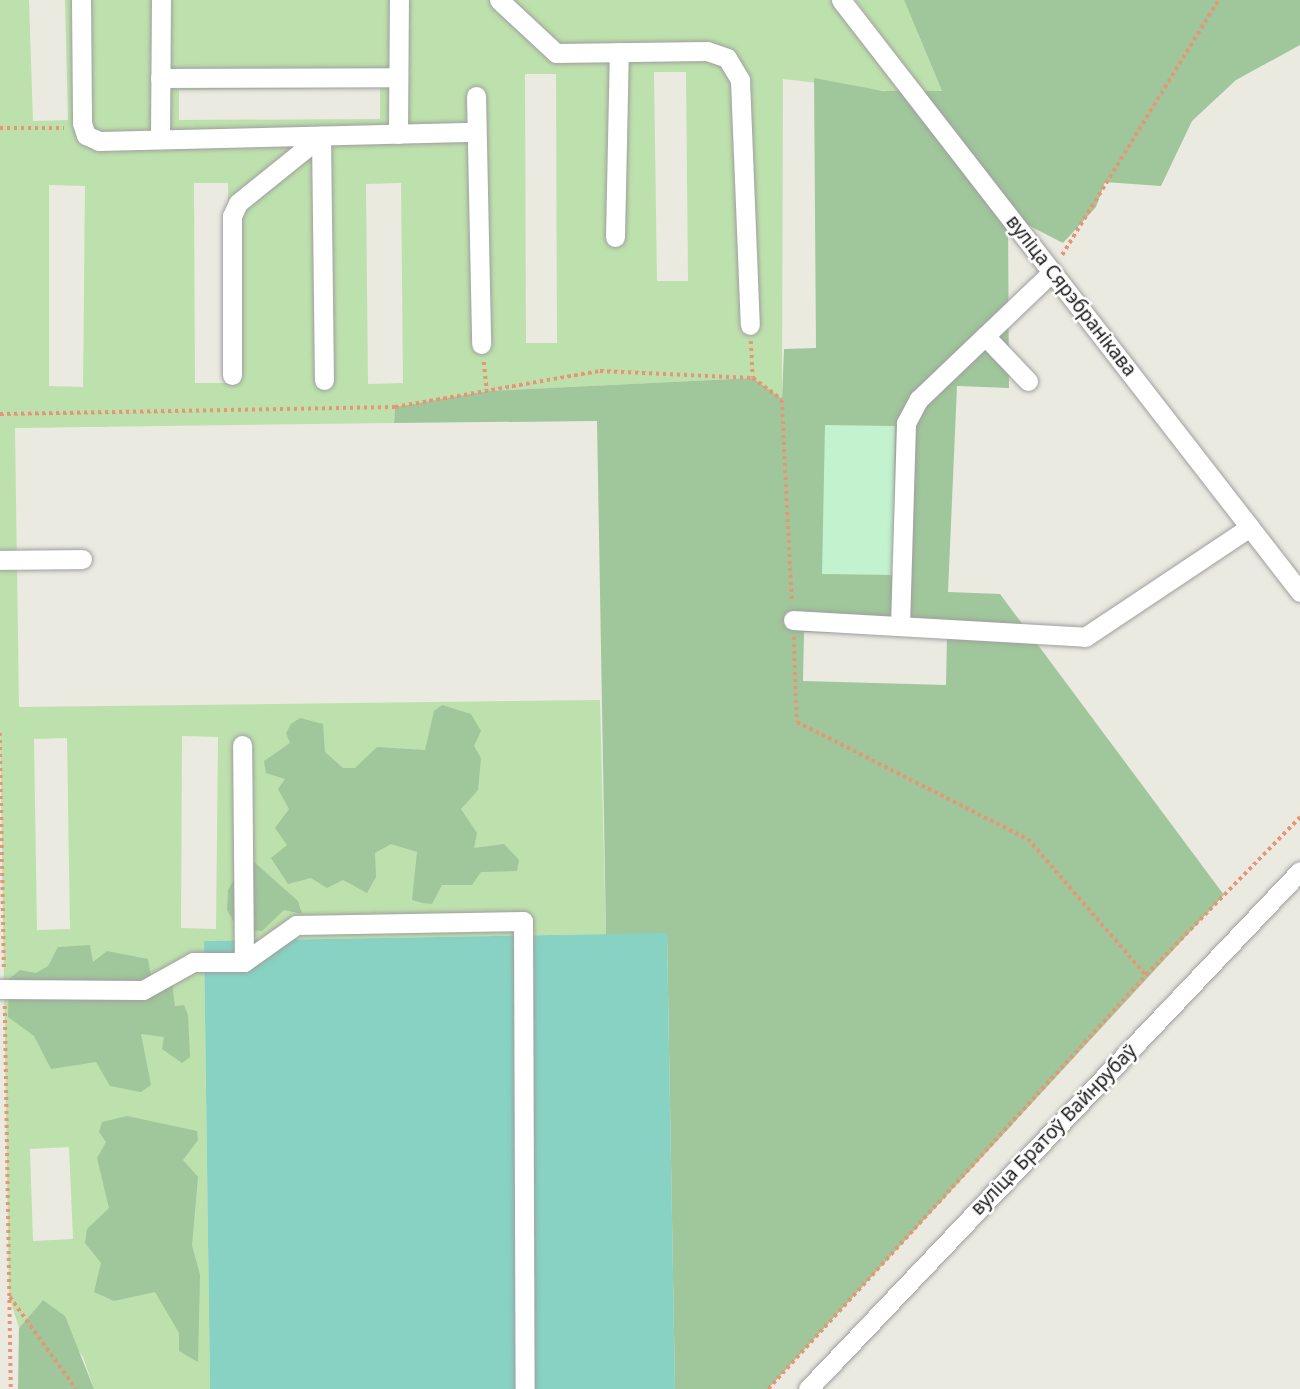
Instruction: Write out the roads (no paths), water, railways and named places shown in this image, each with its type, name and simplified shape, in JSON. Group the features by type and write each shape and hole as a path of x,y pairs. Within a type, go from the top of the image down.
{"street":[{"path":"81,0 82,123 86,135 99,141 477,132"},
{"path":"160,139 161,0"},
{"path":"398,134 399,0"},
{"path":"499,0 556,52 708,51 726,58 740,80 750,326"},
{"name":"вуліца Сярэбранікава","path":"841,0 1300,592"},
{"path":"615,237 619,52"},
{"path":"160,78 398,77"},
{"path":"476,96 481,344"},
{"path":"232,375 232,216 238,203 321,136"},
{"path":"321,136 324,380"},
{"path":"900,626 906,423 919,398 1052,271"},
{"path":"985,336 1028,381"},
{"path":"793,620 1085,637 1250,527"},
{"path":"0,560 82,559"},
{"path":"242,745 244,962"},
{"name":"вуліца Братоў Вайнрубаў","path":"808,1389 1300,871"},
{"path":"2,989 143,990 193,962 244,962 296,925 523,922 524,1389"}]}
